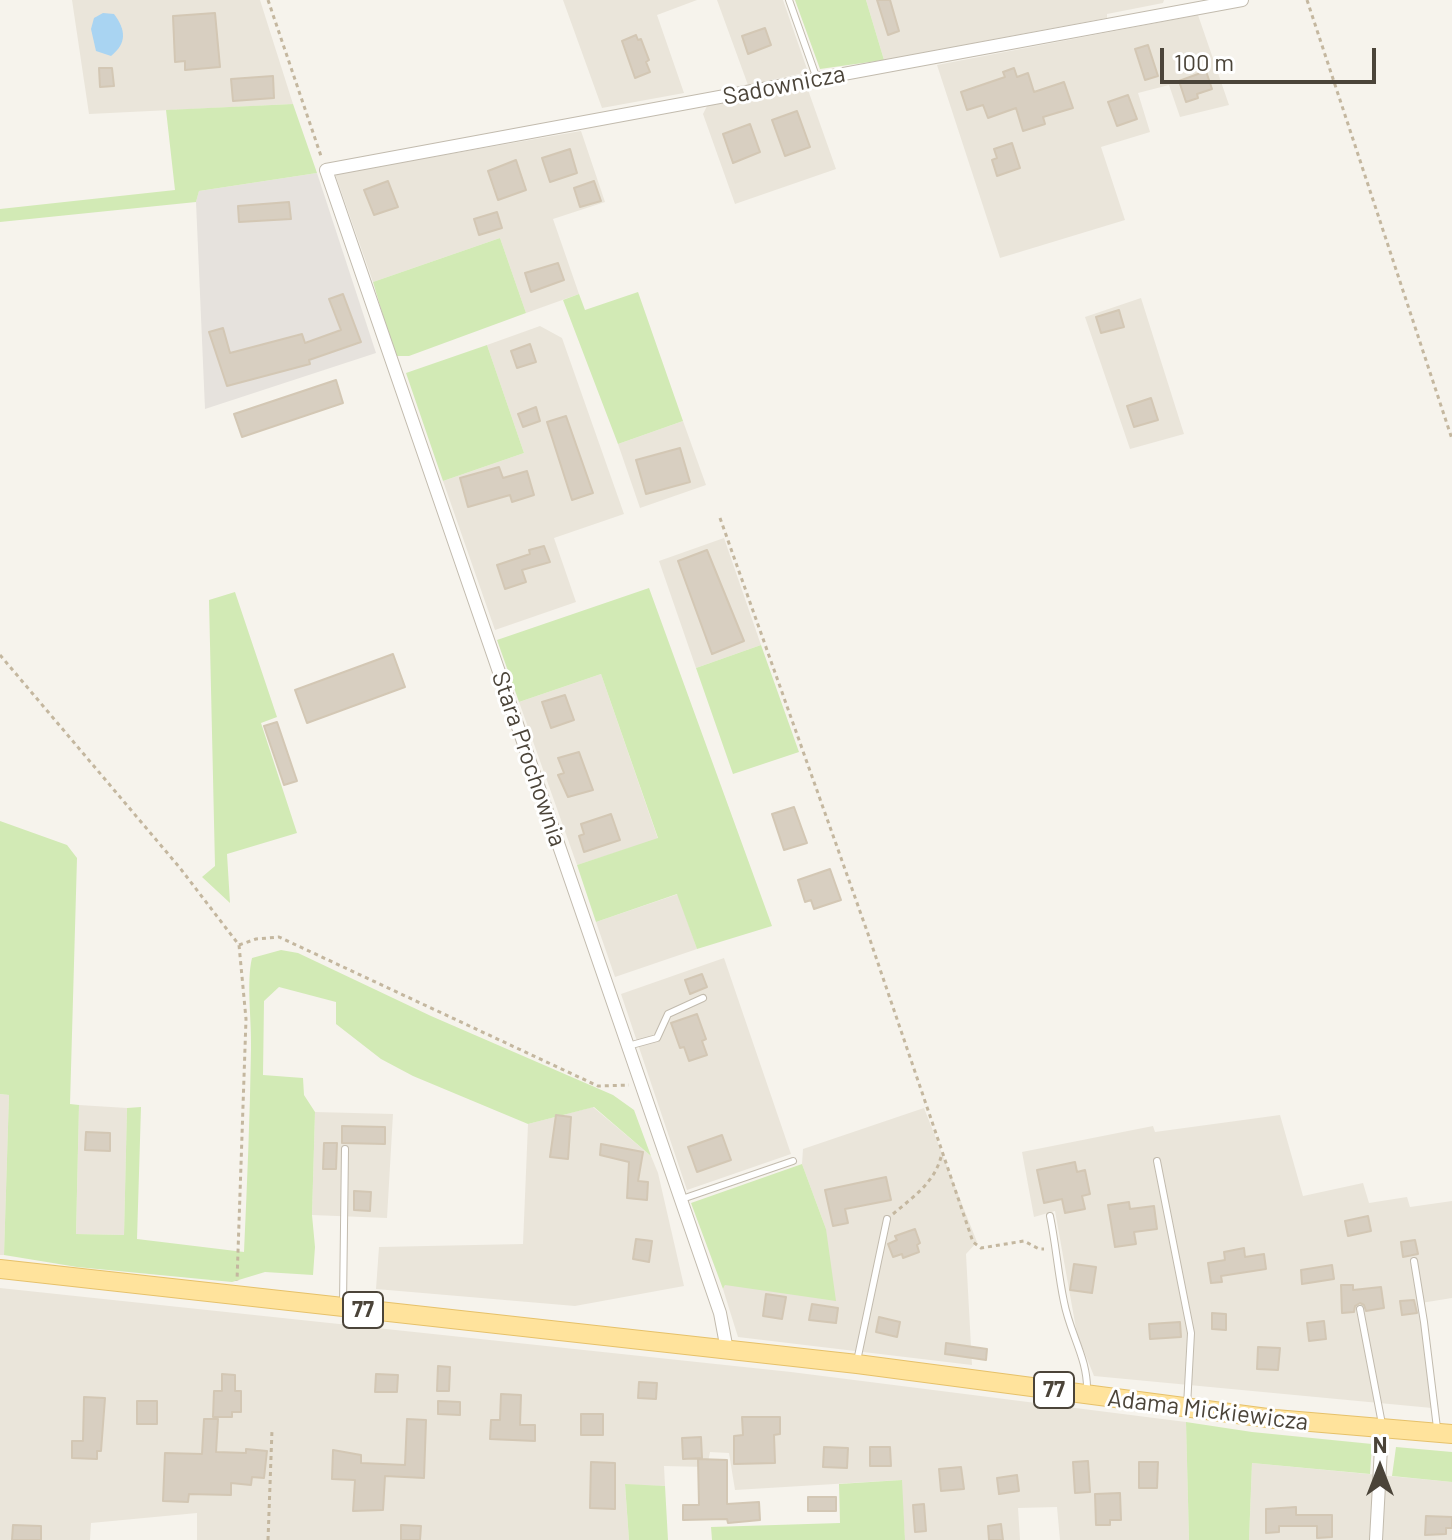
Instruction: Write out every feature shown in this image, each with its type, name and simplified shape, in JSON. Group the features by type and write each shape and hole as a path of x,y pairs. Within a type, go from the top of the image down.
{"main road":[{"name":"77","path":"0,1269 727,1350"},
{"name":"Adama Mickiewicza","path":"727,1350 857,1364 1186,1408 1445,1434"}],"street":[{"name":"Sadownicza","path":"326,170 817,79 1185,5 1242,0"},
{"name":"Stara Prochownia","path":"326,170 640,1085 682,1199 723,1320 727,1350"},
{"path":"1376,1540 1382,1429"}],"lane":[{"path":"789,0 817,79"},
{"path":"628,1046 657,1038 668,1014 703,998"},
{"path":"342,1308 345,1149"},
{"path":"682,1199 793,1161"},
{"path":"1157,1161 1191,1333 1186,1408"},
{"path":"1050,1216 1064,1304 1074,1338 1085,1359 1087,1395"},
{"path":"857,1364 887,1219"},
{"path":"1414,1261 1445,1434"},
{"path":"1360,1309 1382,1429"}],"path":[{"path":"268,0 326,170"},
{"path":"1307,0 1452,439"},
{"path":"720,518 867,931 973,1242 981,1248 1024,1241 1039,1249 1056,1248"},
{"path":"0,655 180,868 239,945 246,1019 235,1296"},
{"path":"239,945 256,939 279,937 598,1086 640,1085"},
{"path":"887,1219 928,1184 937,1172 942,1154"},
{"path":"268,1540 272,1430"}],"shaded area":[{"path":"72,0 260,0 293,104 89,114"},
{"path":"563,0 697,0 657,15 684,93 602,108"},
{"path":"717,0 783,0 808,72 748,85"},
{"path":"866,0 1164,0 1163,3 1107,14 1107,18 884,60"},
{"path":"1198,15 1229,105 1180,117 1169,85 1138,93 1150,132 1101,147 1125,220 1000,258 937,65"},
{"path":"807,87 836,169 735,204 703,114 707,106"},
{"path":"581,131 605,202 553,219 579,294 526,313 500,238 373,282 335,174"},
{"path":"317,173 376,353 205,409 196,202 199,191"},
{"path":"1141,298 1184,434 1130,449 1085,317"},
{"path":"540,326 562,338 624,514 554,538 576,602 495,630 443,481 524,453 487,345"},
{"path":"683,421 706,485 640,508 618,444"},
{"path":"724,538 761,645 696,668 659,561"},
{"path":"601,674 658,839 577,865 519,702"},
{"path":"678,894 697,949 615,977 596,922"},
{"path":"724,958 791,1154 687,1190 621,994"},
{"path":"0,1094 9,1095 4,1255 0,1255"},
{"path":"79,1105 127,1108 124,1235 76,1234"},
{"path":"593,1107 651,1156 658,1173 684,1286 575,1306 376,1289 379,1247 523,1244 528,1124"},
{"path":"924,1108 977,1242 966,1254 972,1365 738,1337 723,1289 725,1285 826,1229 802,1164 803,1149"},
{"path":"315,1112 393,1114 387,1218 312,1215"},
{"path":"1280,1115 1303,1196 1363,1183 1369,1203 1407,1197 1410,1207 1452,1201 1452,1298 1421,1303 1432,1408 1094,1376 1077,1334 1055,1211 1034,1217 1022,1152 1153,1126 1155,1132"},
{"path":"0,1288 791,1372 1186,1422 1189,1540 1060,1540 1057,1507 1018,1508 1020,1540 905,1540 901,1480 735,1490 729,1453 710,1452 707,1467 664,1466 665,1486 625,1485 629,1540 197,1540 197,1513 91,1523 90,1540 0,1540"},
{"path":"1252,1463 1452,1482 1452,1540 1249,1540"}],"green space":[{"path":"795,0 866,0 884,60 820,69"},
{"path":"293,104 317,173 199,191 196,202 0,222 0,209 175,190 166,110"},
{"path":"500,238 526,313 409,356 395,356 373,282"},
{"path":"638,292 683,421 618,444 563,300 579,294 585,310"},
{"path":"487,345 524,453 443,481 406,373"},
{"path":"649,588 772,926 697,949 677,894 596,922 577,865 658,838 601,674 519,702 497,640"},
{"path":"235,592 277,717 261,723 297,833 227,854 230,903 202,877 215,866 209,600"},
{"path":"761,645 799,752 733,774 696,668"},
{"path":"0,821 67,845 77,858 70,1104 79,1105 76,1234 124,1235 127,1108 141,1107 137,1239 244,1252 251,1074 250,968 252,958 281,950 298,953 431,1016 613,1095 634,1110 651,1156 594,1107 528,1124 413,1076 381,1059 336,1024 336,1002 279,987 264,1001 263,1075 303,1078 304,1095 315,1112 313,1275 265,1272 232,1282 77,1267 4,1255 9,1095 0,1094"},
{"path":"802,1164 826,1229 836,1301 725,1285 723,1289 691,1203"},
{"path":"1186,1422 1372,1444 1370,1474 1252,1463 1249,1540 1189,1540"},
{"path":"1396,1447 1452,1452 1452,1482 1392,1476"},
{"path":"902,1480 905,1540 712,1540 711,1527 840,1523 839,1484"},
{"path":"625,1484 665,1486 668,1540 629,1540"}],"water":[{"path":"103,13 114,14 123,31 120,46 111,56 96,51 91,29 94,18"}],"building":[{"path":"877,0 890,0 899,31 888,35"},
{"path":"215,13 220,67 185,70 185,61 175,62 173,16"},
{"path":"765,28 771,45 748,54 742,36"},
{"path":"636,35 638,40 641,39 649,60 646,62 650,72 635,78 622,41"},
{"path":"1148,45 1158,76 1145,80 1135,49"},
{"path":"99,68 112,68 114,86 100,87"},
{"path":"1014,68 1017,77 1028,73 1034,92 1064,82 1073,108 1043,117 1045,124 1023,131 1016,108 988,118 983,105 967,110 961,92 1005,77 1003,72"},
{"path":"1206,71 1212,89 1186,102 1179,81"},
{"path":"273,76 274,98 233,101 231,79"},
{"path":"1128,95 1137,119 1117,126 1108,102"},
{"path":"797,111 810,147 785,156 772,120"},
{"path":"750,124 760,152 733,163 723,134"},
{"path":"1012,143 1020,168 997,176 992,160 997,158 994,149"},
{"path":"570,149 577,173 550,182 542,158"},
{"path":"516,160 526,190 498,200 488,171"},
{"path":"388,181 398,207 374,215 364,190"},
{"path":"594,181 601,201 580,207 574,188"},
{"path":"289,202 291,219 239,222 238,206"},
{"path":"497,212 502,228 479,235 474,219"},
{"path":"558,263 564,280 531,292 525,273"},
{"path":"343,294 361,342 309,360 310,364 227,386 209,332 223,328 230,353 302,334 305,343 341,330 329,299"},
{"path":"1119,310 1124,327 1101,333 1096,317"},
{"path":"530,344 536,362 517,368 511,351"},
{"path":"336,380 343,403 242,437 234,414"},
{"path":"1151,398 1158,420 1134,427 1127,406"},
{"path":"536,407 540,421 523,427 518,414"},
{"path":"566,416 593,493 572,500 547,422"},
{"path":"680,448 690,482 646,494 636,460"},
{"path":"499,467 503,478 527,471 534,495 512,502 510,495 468,507 460,478"},
{"path":"544,546 550,562 522,570 526,582 505,589 497,565"},
{"path":"707,550 744,641 712,654 678,561"},
{"path":"393,654 405,687 307,723 295,690"},
{"path":"565,695 574,720 551,728 542,702"},
{"path":"277,722 297,781 284,785 264,726"},
{"path":"579,752 593,790 568,797 558,775 564,773 558,758"},
{"path":"794,807 807,843 784,850 772,814"},
{"path":"611,814 620,840 584,852 579,836 584,834 581,824"},
{"path":"830,869 841,900 814,909 811,900 805,902 798,880"},
{"path":"702,974 707,987 690,994 685,980"},
{"path":"697,1014 706,1039 702,1041 707,1055 689,1061 684,1047 680,1048 671,1023"},
{"path":"556,1115 571,1117 568,1159 550,1157"},
{"path":"342,1126 385,1127 385,1144 342,1143"},
{"path":"86,1132 110,1133 110,1151 85,1150"},
{"path":"722,1135 731,1160 697,1172 688,1147"},
{"path":"324,1143 337,1143 336,1169 323,1169"},
{"path":"601,1144 643,1152 638,1181 648,1182 647,1200 627,1198 629,1162 600,1155"},
{"path":"1075,1162 1077,1172 1085,1170 1090,1194 1082,1196 1085,1209 1065,1213 1062,1199 1044,1203 1037,1170"},
{"path":"886,1177 891,1200 845,1209 848,1223 833,1226 825,1190"},
{"path":"354,1191 371,1192 370,1211 354,1210"},
{"path":"1129,1202 1130,1209 1154,1206 1157,1229 1134,1232 1136,1244 1115,1247 1108,1205"},
{"path":"1368,1216 1371,1231 1348,1236 1345,1221"},
{"path":"915,1229 920,1243 917,1245 919,1252 903,1258 902,1254 893,1257 888,1244 897,1240 895,1236"},
{"path":"636,1239 652,1241 649,1262 633,1259"},
{"path":"1415,1240 1418,1254 1403,1257 1401,1242"},
{"path":"1244,1248 1245,1257 1264,1254 1266,1269 1221,1276 1222,1282 1211,1283 1208,1263 1225,1260 1224,1252"},
{"path":"1074,1264 1096,1267 1092,1293 1070,1290"},
{"path":"1332,1265 1334,1279 1302,1284 1301,1270"},
{"path":"1341,1285 1353,1285 1353,1290 1381,1287 1384,1308 1366,1311 1360,1303 1355,1306 1354,1312 1342,1313"},
{"path":"766,1294 786,1297 782,1319 763,1316"},
{"path":"1414,1300 1417,1313 1402,1315 1400,1301"},
{"path":"812,1304 838,1308 836,1323 809,1320"},
{"path":"1212,1313 1226,1314 1226,1330 1212,1329"},
{"path":"879,1317 900,1322 897,1337 876,1332"},
{"path":"1324,1321 1326,1339 1309,1341 1307,1323"},
{"path":"1180,1322 1181,1337 1150,1339 1149,1324"},
{"path":"946,1343 987,1349 986,1360 945,1354"},
{"path":"1258,1347 1280,1348 1278,1370 1257,1369"},
{"path":"438,1366 450,1367 449,1391 437,1391"},
{"path":"222,1374 235,1375 235,1391 241,1391 241,1412 232,1412 232,1417 213,1417 214,1391 222,1391"},
{"path":"376,1374 398,1375 397,1392 375,1392"},
{"path":"639,1382 657,1383 656,1399 638,1398"},
{"path":"501,1394 521,1395 520,1425 535,1425 535,1441 490,1439 491,1420 500,1420"},
{"path":"84,1397 105,1398 101,1451 97,1451 97,1459 72,1458 72,1441 83,1441"},
{"path":"137,1401 157,1401 157,1424 137,1424"},
{"path":"438,1401 460,1402 460,1415 438,1414"},
{"path":"581,1414 603,1414 603,1435 581,1435"},
{"path":"742,1417 780,1417 780,1434 774,1435 775,1463 734,1464 734,1436 743,1435"},
{"path":"204,1419 218,1419 216,1452 246,1453 246,1449 267,1451 264,1478 252,1477 251,1485 231,1483 231,1495 189,1494 188,1502 163,1501 165,1453 202,1454"},
{"path":"407,1419 426,1420 424,1478 385,1476 383,1510 353,1511 355,1480 332,1479 333,1450 361,1455 361,1463 405,1465"},
{"path":"701,1437 702,1458 683,1459 682,1438"},
{"path":"824,1447 848,1448 847,1468 823,1467"},
{"path":"870,1447 890,1447 891,1466 870,1466"},
{"path":"698,1459 727,1460 727,1504 759,1502 760,1520 728,1523 727,1519 683,1520 683,1505 699,1505"},
{"path":"1088,1461 1090,1492 1075,1493 1073,1462"},
{"path":"591,1462 615,1463 615,1509 590,1508"},
{"path":"1139,1462 1158,1462 1157,1488 1139,1488"},
{"path":"961,1467 964,1489 941,1491 939,1469"},
{"path":"1017,1475 1019,1491 999,1494 997,1478"},
{"path":"1120,1493 1121,1520 1110,1520 1110,1525 1096,1525 1095,1494"},
{"path":"808,1497 836,1497 836,1511 808,1511"},
{"path":"924,1504 926,1531 915,1532 913,1505"},
{"path":"1296,1507 1296,1515 1332,1515 1332,1537 1317,1538 1317,1526 1279,1526 1279,1532 1266,1533 1266,1509"},
{"path":"1426,1516 1452,1517 1452,1528 1446,1528 1446,1534 1425,1535"},
{"path":"1001,1524 1003,1540 989,1540 988,1526"},
{"path":"13,1525 41,1526 41,1540 12,1540"},
{"path":"401,1525 421,1526 420,1540 401,1540"}]}
